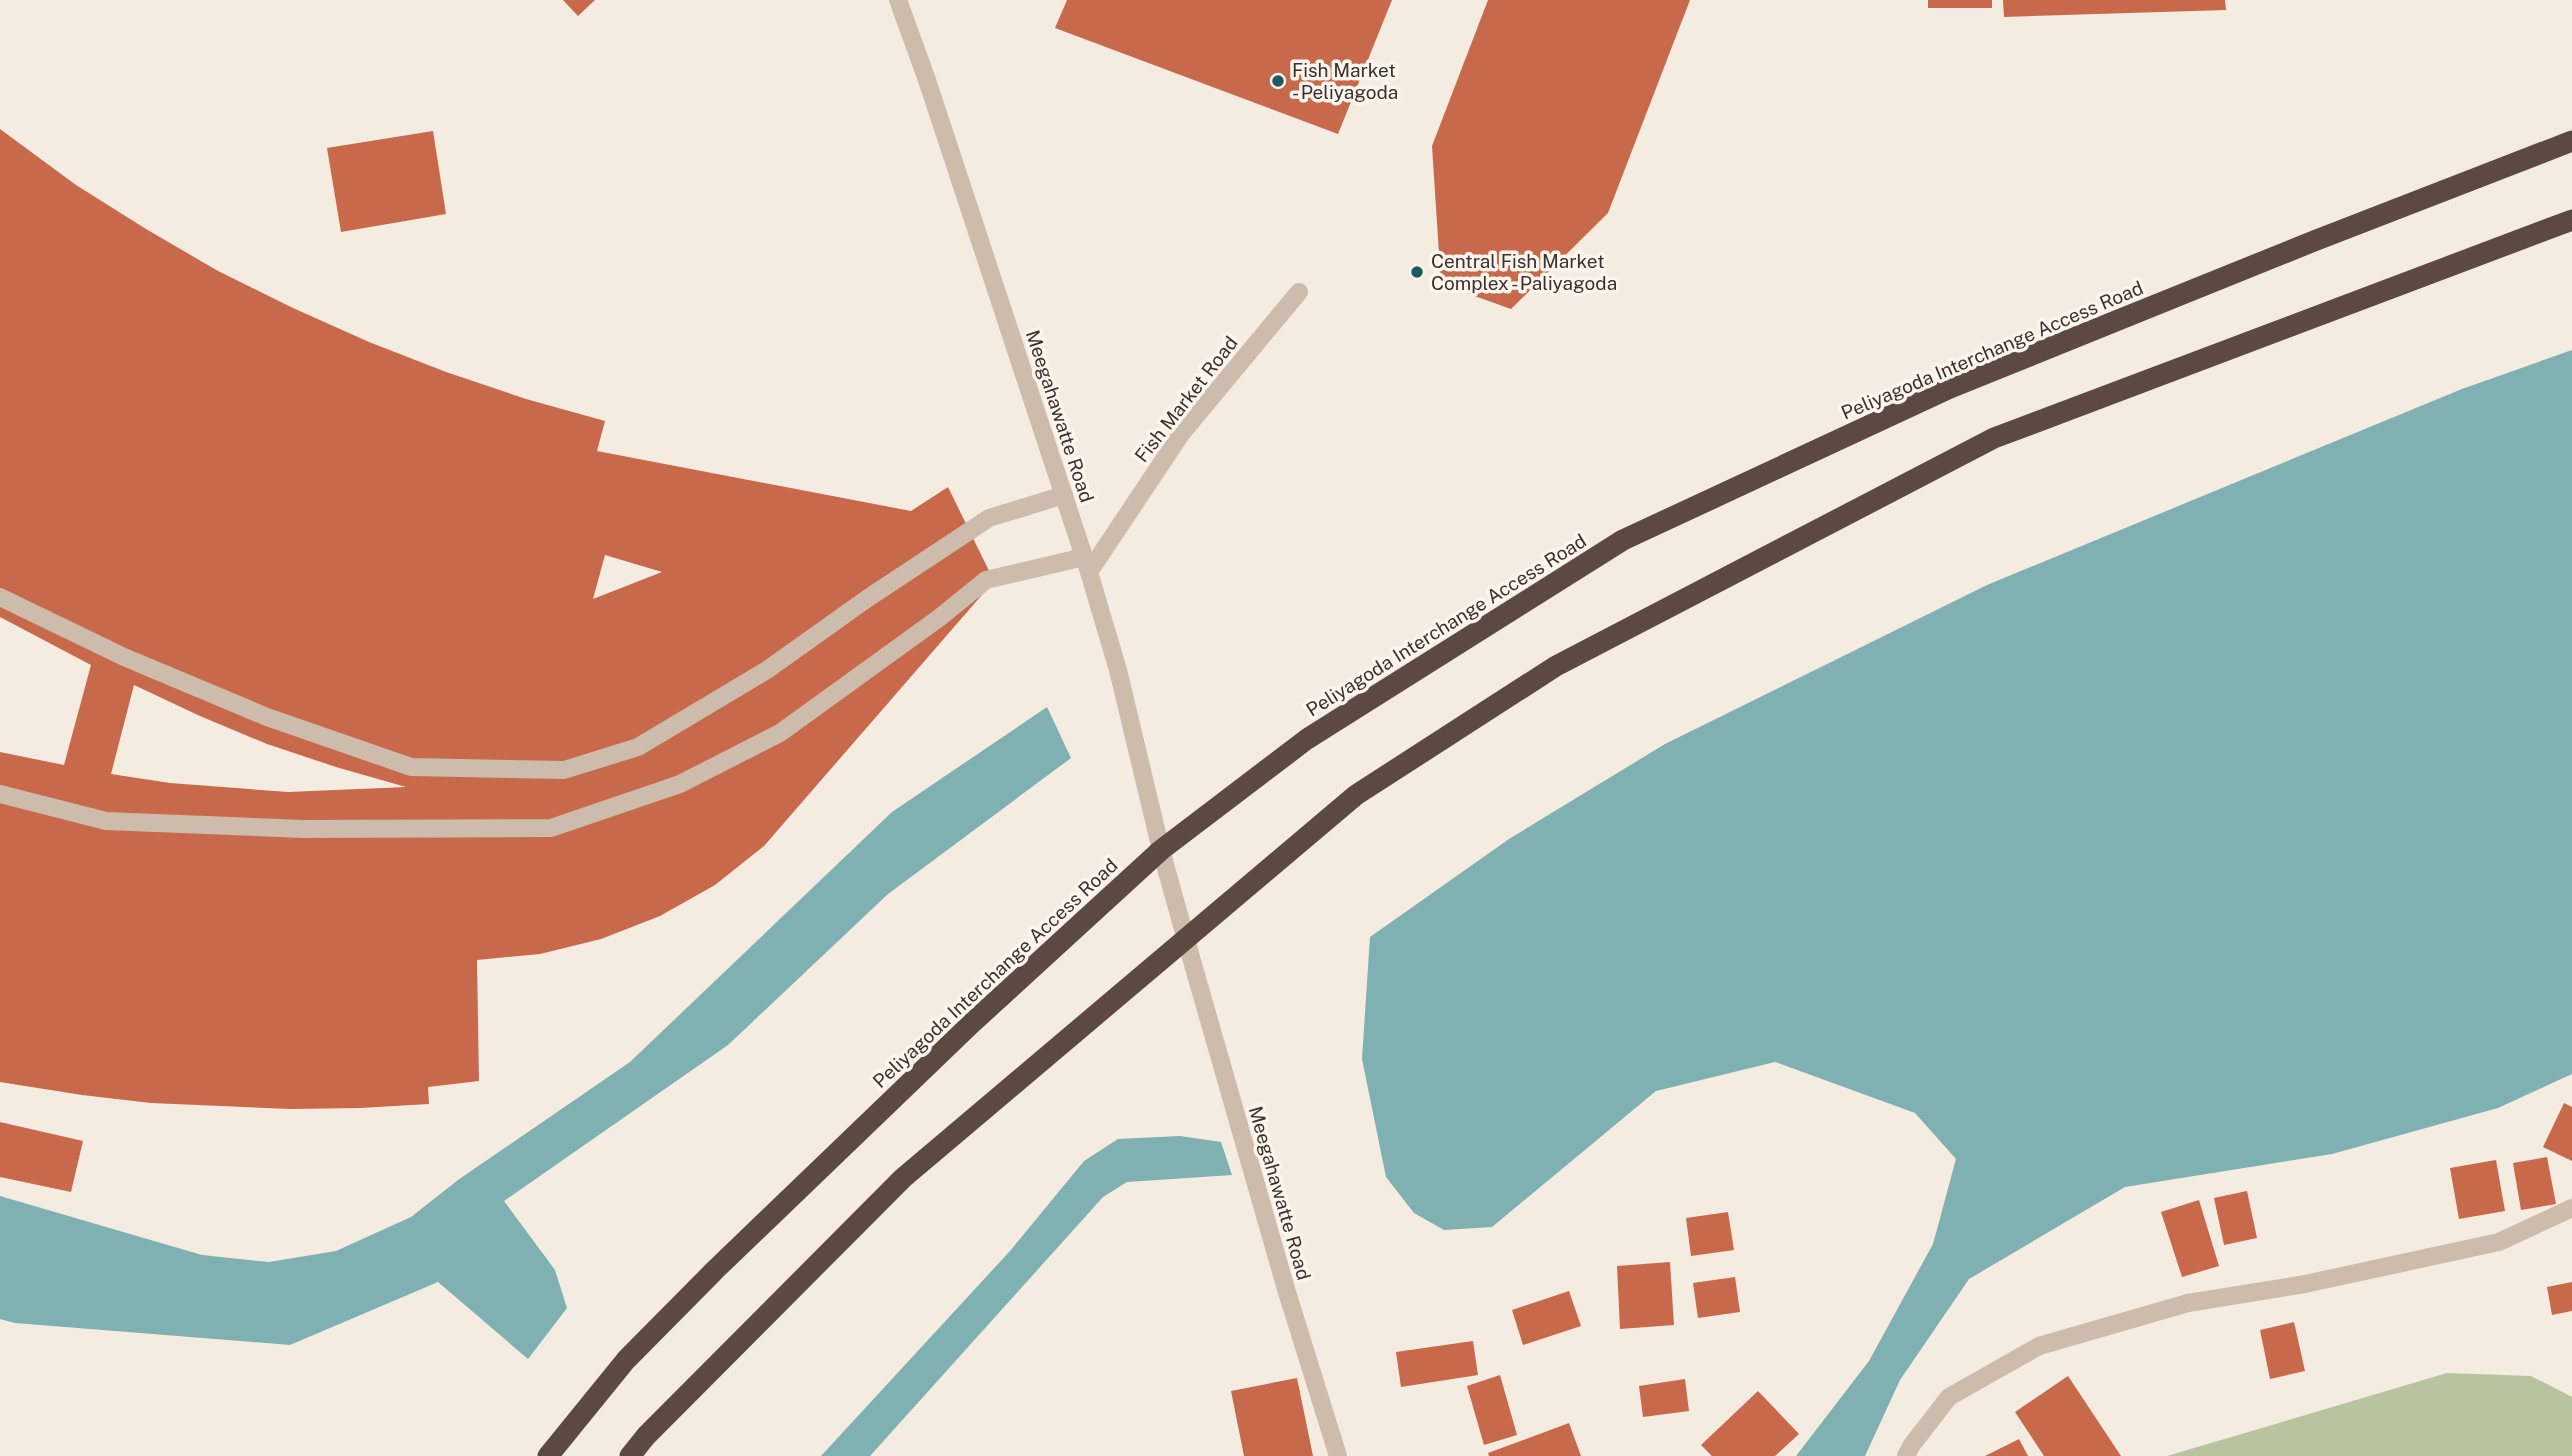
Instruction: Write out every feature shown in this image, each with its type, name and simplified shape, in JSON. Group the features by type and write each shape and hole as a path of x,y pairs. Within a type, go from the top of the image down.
{"highway":[{"name":"Peliyagoda Interchange Access Road","path":"548,1456 625,1360 972,1023 1161,850 1307,739 1623,540 1950,388 2314,241 2572,141"},
{"path":"630,1456 646,1436 903,1178 1356,795 1556,666 1994,438 2572,220"}],"street":[{"name":"Meegahawatte Road","path":"898,0 1087,564 1118,670 1161,850 1186,940 1278,1263 1338,1456"},
{"name":"Fish Market Road","path":"1087,564 1181,433 1299,292"},
{"path":"0,597 124,657 267,717 411,767 564,770 638,747 767,670 868,598 989,518 1064,495"},
{"path":"0,794 106,821 303,829 551,828 681,784 780,733 939,618 986,580 1087,564"},
{"path":"1906,1456 1949,1397 2039,1346 2188,1303 2305,1284 2499,1242 2572,1208"}],"green space":[{"path":"2447,1373 2531,1376 2572,1397 2572,1456 2167,1456"}],"water":[{"path":"2572,350 2572,1074 2498,1108 2332,1154 2125,1187 1969,1279 1900,1380 1865,1456 1796,1456 1869,1361 1933,1244 1956,1159 1915,1113 1775,1062 1656,1091 1492,1227 1444,1230 1414,1213 1386,1177 1362,1059 1370,937 1509,839 1665,744 1987,585 2462,389"},
{"path":"1047,707 1071,758 888,894 728,1045 504,1201 555,1270 567,1308 528,1359 438,1282 290,1345 15,1323 0,1319 0,1196 202,1255 269,1262 336,1251 411,1217 458,1180 630,1062 892,812"},
{"path":"1180,1136 1221,1142 1232,1175 1127,1182 1103,1197 870,1456 821,1456 1010,1251 1084,1161 1118,1139"}],"building":[{"path":"563,0 595,0 578,16"},
{"name":"Fish Market - Peliyagoda","path":"1067,0 1392,0 1338,134 1055,28"},
{"path":"1488,0 1690,0 1608,213 1511,309 1441,284 1432,146"},
{"path":"1928,0 1992,0 1992,8 1928,8"},
{"path":"2003,0 2225,0 2226,10 2004,17"},
{"path":"0,129 76,185 146,229 218,271 293,308 446,372 526,399 605,421 597,451 911,511 948,487 994,581 764,846 715,885 660,916 601,939 540,954 477,960 479,1081 428,1087 429,1104 360,1108 290,1109 151,1103 0,1082 0,752 64,765 91,665 0,617","holes":["605,555 662,572 593,599","134,685 267,744 406,787 288,792 170,783 111,774"]},
{"path":"433,131 446,214 341,232 327,148"},
{"path":"2564,1103 2572,1107 2572,1161 2543,1147"},
{"path":"0,1122 83,1141 71,1192 0,1177"},
{"path":"2547,1157 2556,1204 2521,1210 2513,1163"},
{"path":"2496,1160 2505,1211 2459,1219 2450,1168"},
{"path":"2247,1191 2257,1238 2224,1245 2214,1198"},
{"path":"2199,1200 2219,1266 2182,1277 2161,1212"},
{"path":"1728,1212 1734,1250 1691,1256 1686,1218"},
{"path":"1670,1262 1674,1325 1620,1329 1617,1266"},
{"path":"1735,1277 1740,1312 1698,1318 1693,1283"},
{"path":"2572,1282 2572,1311 2552,1315 2547,1287"},
{"path":"1569,1291 1581,1326 1523,1345 1512,1310"},
{"path":"2294,1322 2305,1371 2270,1379 2260,1330"},
{"path":"1473,1341 1478,1375 1401,1387 1396,1352"},
{"path":"1500,1375 1517,1435 1484,1445 1467,1386"},
{"path":"2068,1376 2121,1456 2044,1456 2015,1412"},
{"path":"1297,1378 1313,1456 1244,1456 1231,1391"},
{"path":"1685,1379 1689,1411 1643,1417 1639,1386"},
{"path":"1758,1391 1799,1434 1775,1456 1712,1456 1701,1445"},
{"path":"1569,1423 1581,1456 1489,1456 1488,1453"},
{"path":"2019,1439 2028,1456 1985,1456"}],"place":[{"name":"Fish Market - Peliyagoda","path":"1278,81"},
{"name":"Central Fish Market Complex - Paliyagoda","path":"1417,272"}]}
